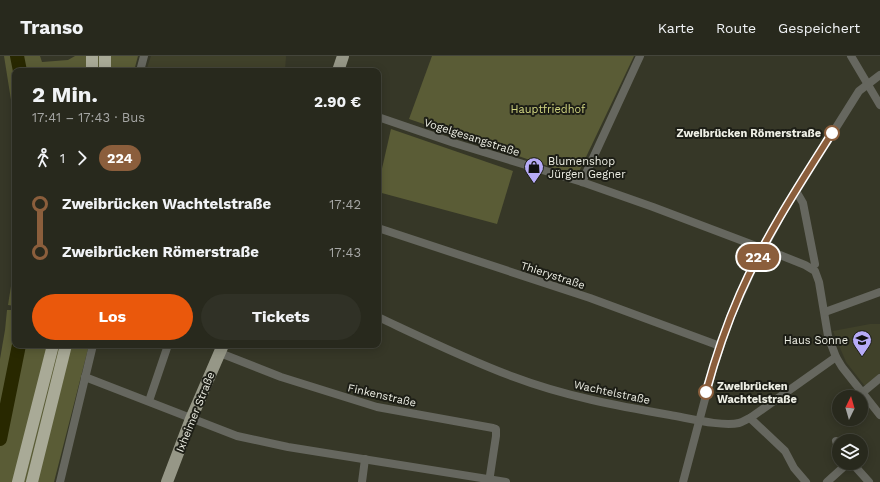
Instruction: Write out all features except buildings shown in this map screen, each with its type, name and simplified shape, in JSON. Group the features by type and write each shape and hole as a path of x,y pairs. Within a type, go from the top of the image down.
{"highway":[{"path":"92,56 92,68"},
{"path":"105,68 106,56"},
{"path":"18,482 52,348"},
{"path":"32,482 65,348"}],"main road":[{"path":"339,68 343,56"},
{"name":"Ixheimer Straße","path":"170,481 191,418 222,349"}],"street":[{"path":"141,68 144,56"},
{"path":"582,182 640,56"},
{"path":"851,56 880,105"},
{"path":"683,482 706,392 720,346 740,294 763,248 796,191 859,91 880,75"},
{"name":"Vogelgesangstraße","path":"381,118 454,143 582,182 653,207 805,265 815,270 825,312"},
{"path":"796,191 803,204 815,264"},
{"name":"Thierystraße","path":"381,229 590,298 720,346"},
{"path":"860,390 836,357 828,336 825,312 880,292"},
{"name":"Wachtelstraße","path":"381,318 515,378 600,402 699,420 734,424 750,418 836,357"},
{"path":"60,482 92,348"},
{"path":"149,401 167,348"},
{"name":"Finkenstraße","path":"222,349 287,380 377,407 496,429 489,481"},
{"path":"85,377 149,401 219,430 258,442 489,481 506,482"},
{"path":"866,390 880,378"},
{"path":"868,401 880,416"},
{"path":"750,418 785,451 794,468 806,482"},
{"path":"362,482 365,459"},
{"path":"827,482 840,470"},
{"path":"858,470 869,482"}],"shaded area":[{"path":"151,56 286,56 285,68 147,68"},
{"name":"Haus Sonne","path":"870,324 880,324 880,373 867,385 864,385 846,362 833,331"}],"green space":[{"path":"4,56 40,56 42,62 68,60 75,56 138,56 135,68 12,68 12,106"},
{"name":"Hauptfriedhof","path":"432,56 634,56 577,176 409,119"},
{"path":"391,129 513,171 497,224 381,193 381,173"},
{"path":"12,280 12,306 8,305"},
{"path":"7,310 12,310 12,348 88,348 54,482 0,482 0,359"}],"waterway":[{"path":"17,56 19,68"},
{"path":"0,439 18,348"}],"bus line":[{"name":"224","path":"706,392 716,357 740,294 773,229 832,133"}],"place":[{"name":"Zweibrücken Römerstraße","path":"832,133"},
{"name":"Blumenshop Jürgen Gegner","path":"534,184"},
{"name":"Haus Sonne","path":"862,357"},
{"name":"Zweibrücken Wachtelstraße","path":"706,392"}]}
